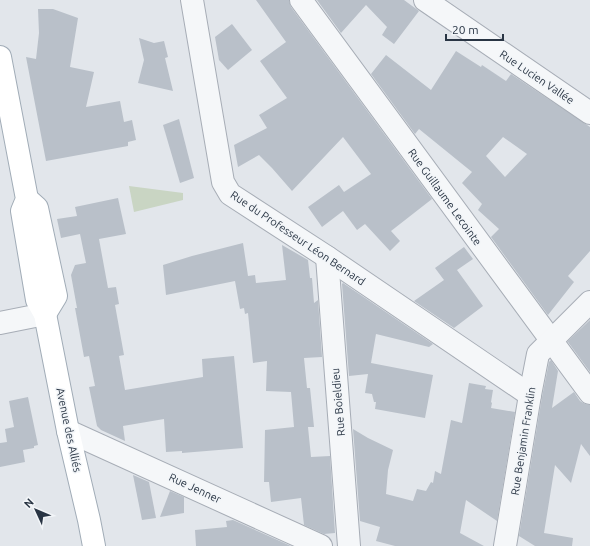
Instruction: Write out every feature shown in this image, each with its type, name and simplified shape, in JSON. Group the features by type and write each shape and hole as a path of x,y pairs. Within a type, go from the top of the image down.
{"main road":[{"path":"1,65 6,118 27,199 38,208 56,296 45,314"},
{"name":"Avenue des Alliés","path":"45,314 68,431 94,546"}],"street":[{"name":"Rue du Professeur Léon Bernard","path":"192,0 223,182 230,194 327,257 530,395"},
{"name":"Rue Guillaume Lecointe","path":"301,0 590,393"},
{"name":"Rue Lucien Vallée","path":"425,0 590,113"},
{"name":"Rue Boieldieu","path":"327,257 350,546"},
{"name":"Rue Benjamin Franklin","path":"505,546 538,354 590,302"},
{"path":"0,323 45,314"},
{"name":"Rue Jenner","path":"68,431 321,546"}],"green space":[{"path":"129,186 183,193 183,200 134,212"}],"building":[{"path":"256,0 289,0 291,7 432,199 391,231 400,241 390,251 365,224 357,230 343,211 322,227 308,207 339,185 344,192 371,174 343,137 292,191 259,155 238,167 234,145 267,128 259,115 287,98 260,61 286,42"},
{"path":"317,0 404,0 419,11 394,44 382,35 387,27 366,5 341,33"},
{"path":"38,9 53,9 78,18 70,67 94,72 86,107 120,101 124,122 132,120 136,140 128,142 128,146 46,161 26,57 36,59 39,33"},
{"path":"232,24 252,50 228,70 219,60 215,37"},
{"path":"139,38 154,43 164,41 168,57 165,58 173,91 138,83 144,60"},
{"path":"456,51 481,67 482,65 506,81 511,74 590,127 590,251 568,276 574,282 548,315 491,237 499,229 478,210 482,204 462,183 472,172 419,129 415,134 371,74 386,55 431,90","holes":["503,137 527,154 505,177 486,156"]},
{"path":"179,119 194,178 180,183 163,125"},
{"path":"118,198 126,234 99,239 108,288 116,287 119,304 115,305 124,355 119,356 125,390 203,377 202,359 234,356 243,448 182,453 182,451 166,452 164,419 123,426 125,441 101,430 97,426 89,387 95,386 89,356 84,357 75,308 77,308 71,275 75,265 86,263 80,234 61,238 57,219 77,216 75,207"},
{"path":"243,243 248,276 255,275 256,283 286,280 282,245 308,260 310,278 312,278 314,303 318,300 322,357 304,358 307,388 310,388 314,427 308,427 311,457 330,456 335,533 324,534 304,525 301,498 271,502 269,482 264,482 265,430 294,427 291,392 266,391 267,361 253,363 248,313 245,314 244,308 240,309 235,281 166,295 163,265"},
{"path":"464,247 473,259 457,270 483,306 454,328 414,301 444,280 435,268"},
{"path":"343,283 433,344 429,347 376,334 371,363 433,375 425,418 375,409 376,402 374,402 372,394 365,393 368,374 349,376"},
{"path":"590,320 590,372 568,341"},
{"path":"551,360 558,371 552,408 574,392 580,401 590,405 590,456 581,444 571,483 555,465 544,533 573,538 572,546 535,546 519,536 542,397 549,362"},
{"path":"469,383 486,386 485,389 493,390 491,408 515,412 497,521 466,500 460,533 484,546 395,546 376,541 380,527 360,521 353,429 393,450 388,470 386,494 413,501 417,489 426,491 431,482 433,483 435,471 441,474 451,420 462,423"},
{"path":"28,397 38,445 34,446 34,448 23,450 25,462 0,467 0,443 7,442 5,429 14,427 9,401"},
{"path":"133,475 149,482 156,518 142,520"},
{"path":"170,491 184,497 184,513 160,517"},
{"path":"233,520 291,546 196,546 195,530 227,527 226,521"}]}
